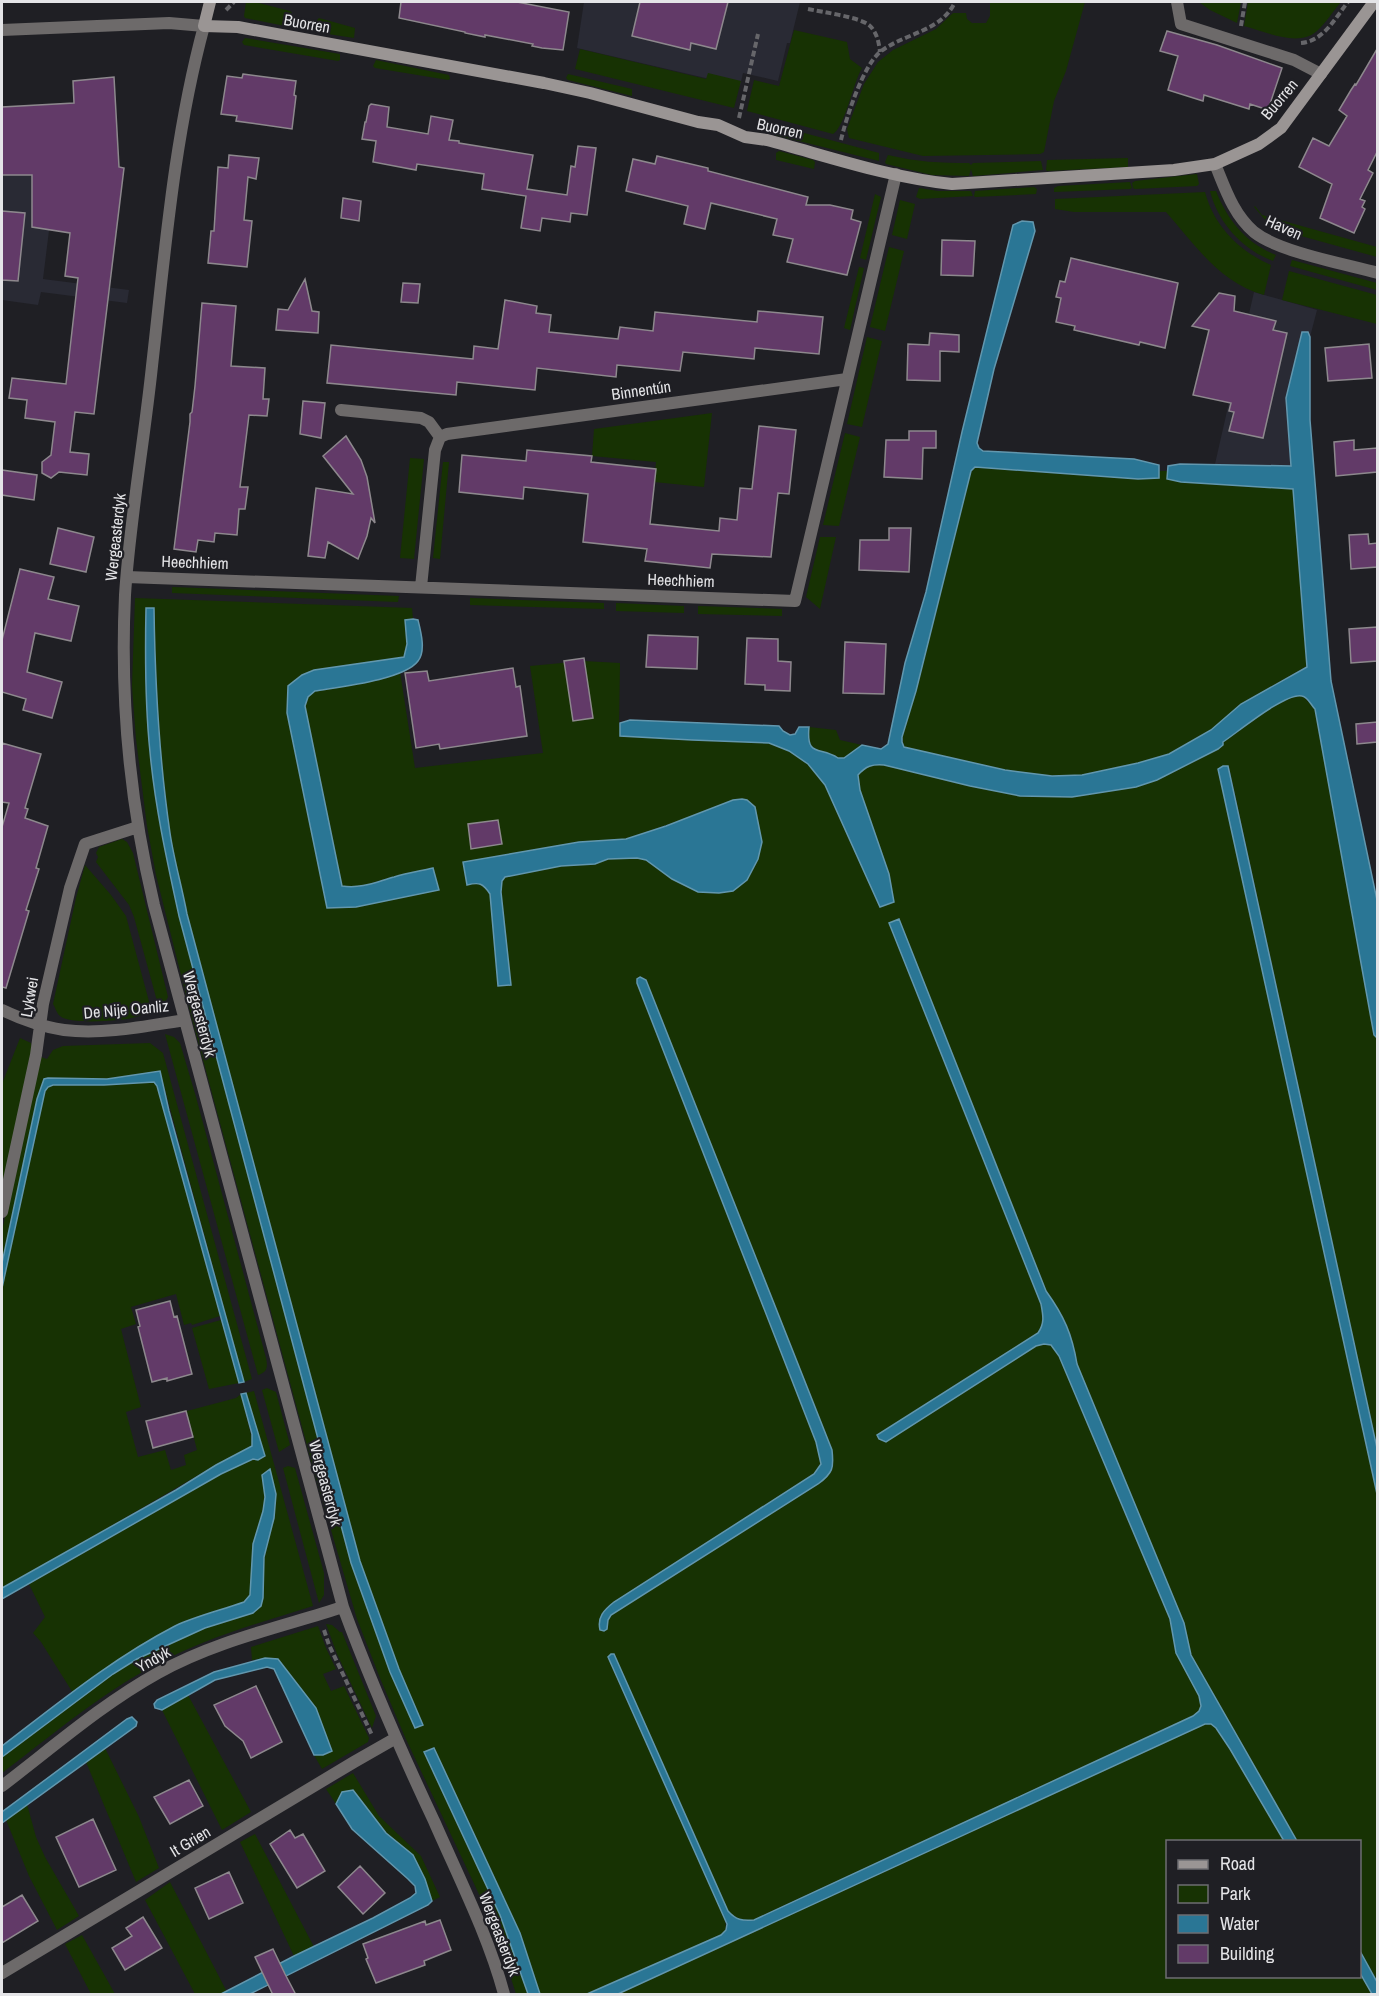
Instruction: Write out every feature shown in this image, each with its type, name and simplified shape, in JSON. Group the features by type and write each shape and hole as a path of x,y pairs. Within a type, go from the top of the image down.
{"street":[{"name":"Wergeasterdyk","path":"210,2 178,147 135,498 124,638 125,715 130,778 154,905 343,1607 369,1676 467,1894 504,1995"},
{"name":"Buorren","path":"1177,2 1181,24 1294,60 1321,74"},
{"name":"Buorren","path":"204,26 238,27 544,83 698,122 708,122 745,137 767,140 896,174 952,184 1132,174 1215,164 1259,144 1281,128 1374,2"},
{"path":"2,30 169,22 204,26"},
{"name":"Haven","path":"1215,164 1234,207 1255,232 1273,243 1293,250 1377,273"},
{"name":"Heechhiem","path":"127,577 795,601 896,174"},
{"name":"Binnentún","path":"440,437 454,432 848,379"},
{"path":"341,410 421,418 429,422 440,437 435,450 421,587"},
{"name":"Lykwei","path":"2,1212 36,1055 43,1004 70,888 85,843 138,827"},
{"name":"De Nije Oanliz","path":"2,1010 17,1017 63,1030 98,1030 185,1020"},
{"name":"Yndyk","path":"2,1786 114,1702 158,1673 238,1639 343,1607"},
{"name":"It Grien","path":"2,1973 396,1738"}],"path":[{"path":"841,140 862,79 867,68 880,52 935,25 946,16 955,2"},
{"path":"1239,33 1245,2"},
{"path":"1298,43 1312,41 1328,27 1348,2"},
{"path":"808,9 863,21 872,27 880,52"},
{"path":"735,132 758,34"},
{"path":"1312,41 1314,47"},
{"path":"320,1615 329,1645 379,1748"}],"shaded area":[{"path":"584,2 800,2 778,81 743,73 740,86 577,48"},
{"path":"32,157 55,182 43,279 129,290 127,303 41,292 38,305 2,300 2,158"},
{"path":"1254,292 1317,310 1310,337 1308,332 1286,398 1291,466 1215,464"}],"green space":[{"path":"246,2 255,2 290,11 292,13 289,24 285,26 245,18"},
{"path":"988,2 1085,2 1066,71 1054,101 1044,152 1040,154 923,156 849,138 847,129 864,84 878,62 893,50 936,29 953,13 966,13 967,19 972,23 986,23 990,16 990,3"},
{"path":"1199,2 1241,2 1237,23 1210,10"},
{"path":"1248,2 1341,2 1317,31 1309,36 1291,38 1244,26"},
{"path":"319,18 355,28 354,38 315,32"},
{"path":"794,30 847,42 850,59 862,68 845,114 833,134 747,111 754,80 779,86"},
{"path":"245,38 340,54 340,60 244,45 242,42"},
{"path":"580,49 706,79 708,73 741,81 734,108 575,69"},
{"path":"376,60 449,75 450,79 375,68 373,66"},
{"path":"568,74 632,89 632,96 568,80 566,78"},
{"path":"778,126 879,153 879,161 775,135"},
{"path":"779,151 813,160 814,169 776,160 776,153"},
{"path":"888,155 919,161 969,163 971,165 973,163 1041,161 1043,170 973,176 971,169 969,176 932,175 886,164"},
{"path":"1128,158 1128,167 1046,170 1047,160"},
{"path":"1197,174 1199,184 1197,186 1135,189 1132,183 1135,181"},
{"path":"1130,182 1132,188 1130,189 1054,192 1054,188 1058,186"},
{"path":"1034,187 1037,189 1036,194 974,196 975,191"},
{"path":"919,188 938,191 971,191 973,196 920,199 916,197"},
{"path":"1210,191 1216,191 1226,212 1239,230 1256,244 1276,255 1273,261 1252,250 1233,234 1219,214"},
{"path":"1205,192 1215,216 1229,236 1248,252 1271,265 1264,295 1234,282 1221,272 1198,250 1166,212 1074,212 1055,209 1055,199"},
{"path":"875,194 881,197 866,260 860,258"},
{"path":"900,200 915,204 907,239 892,235"},
{"path":"1255,206 1262,215 1377,247 1377,257 1283,231 1267,222"},
{"path":"889,247 904,251 885,331 870,327"},
{"path":"1292,260 1377,283 1377,290 1290,266"},
{"path":"859,267 864,268 850,330 844,328"},
{"path":"1289,271 1377,295 1377,324 1282,300"},
{"path":"867,337 882,341 862,427 847,424"},
{"path":"712,413 704,487 654,482 656,462 592,456 594,429"},
{"path":"845,433 860,437 839,526 823,525"},
{"path":"410,458 424,459 414,559 400,558"},
{"path":"443,462 449,462 440,559 433,558"},
{"path":"975,467 1159,477 1159,471 1167,471 1168,479 1181,482 1293,489 1307,666 1241,704 1211,730 1169,754 1082,775 1052,776 1004,770 904,747 902,737 916,691 971,471"},
{"path":"820,537 836,537 820,609 806,597"},
{"path":"172,587 399,596 398,602 172,593"},
{"path":"135,598 412,608 413,619 405,621 407,644 404,657 314,670 288,686 287,713 327,908 356,907 439,890 397,877 363,886 342,886 305,706 308,697 315,691 375,680 400,672 415,768 543,753 530,666 583,661 620,663 619,727 692,740 769,743 789,751 808,764 825,785 837,810 894,901 889,873 860,790 858,775 873,765 884,765 1020,796 1072,797 1136,787 1223,742 1285,698 1299,695 1304,697 1315,709 1323,746 1374,1035 1377,1038 1377,1448 1229,767 1218,769 1377,1494 1377,1982 1361,1953 1361,1840 1296,1840 1196,1667 1184,1623 1077,1364 1073,1343 1058,1309 1046,1291 890,922 1041,1304 1043,1319 1039,1333 878,1434 879,1439 882,1441 1036,1346 1051,1345 1059,1356 1170,1619 1176,1653 1199,1696 1201,1707 1193,1716 753,1920 746,1920 737,1918 728,1911 614,1654 611,1654 608,1658 725,1918 726,1930 721,1935 587,1994 540,1994 511,1913 434,1748 429,1749 424,1752 500,1915 528,1994 516,1994 498,1938 405,1737 357,1619 315,1475 192,1019 156,875 136,739 132,686","holes":["146,609 154,609 160,749 166,805 187,914 360,1561 399,1669 423,1724 416,1728 390,1672 351,1563 179,916 155,793 148,734","742,799 755,807 672,879 646,860 637,858 608,859 595,864 561,866 505,877 502,881 501,892 511,984 498,986 490,894 485,886 478,883 603,840 626,839","643,977 832,1450 833,1461 830,1473 818,1484 611,1615 607,1629 604,1631 600,1630 614,1602 814,1474 822,1464 816,1442"]},
{"path":"470,598 604,603 604,609 470,605"},
{"path":"616,603 684,606 684,613 616,611"},
{"path":"698,606 782,609 782,616 698,614"},
{"path":"809,727 836,730 840,740 862,745 844,758 838,758 812,747"},
{"path":"122,839 127,842 133,853 168,997 160,1012 129,905 96,862 99,847"},
{"path":"85,865 126,916 150,1005 136,1017 109,1021 74,1021 60,1016 53,1004"},
{"path":"165,1034 174,1037 180,1043 196,1097 266,1358 266,1369 258,1375"},
{"path":"20,1038 31,1043 32,1047 2,1191 2,1084"},
{"path":"150,1043 163,1053 252,1379 244,1382 160,1071 107,1079 48,1078 44,1080 37,1099 2,1263 2,1231 41,1057 47,1059 53,1050 63,1046"},
{"path":"154,1082 157,1085 220,1316 192,1325 191,1323 184,1325 176,1294 131,1307 136,1324 121,1329 141,1407 126,1412 138,1457 165,1450 171,1470 186,1465 184,1455 197,1450 187,1411 236,1398 241,1394 253,1443 241,1454 214,1466 2,1588 2,1288 45,1091 53,1085"},
{"path":"221,1320 239,1383 209,1389 192,1328"},
{"path":"267,1388 276,1392 290,1445 279,1452 262,1390"},
{"path":"254,1391 313,1606 213,1639 155,1665 95,1702 2,1773 2,1757 113,1674 137,1659 205,1628 253,1613 261,1606 264,1557 274,1518 276,1494 262,1475 265,1497 253,1544 250,1596 244,1602 177,1626 137,1648 73,1693 33,1633 45,1617 29,1584 221,1474 265,1456 246,1393"},
{"path":"288,1466 295,1468 324,1573 324,1595 319,1603 283,1468"},
{"path":"326,1624 342,1632 376,1716 372,1728 337,1654"},
{"path":"318,1626 336,1669 323,1674 331,1691 344,1686 369,1738 368,1742 322,1769 314,1755 323,1755 332,1750 316,1708 265,1658 252,1660 251,1647"},
{"path":"188,1695 251,1812 222,1830 162,1710"},
{"path":"1205,1724 1211,1724 1230,1749 1283,1840 1166,1840 1166,1978 1361,1978 1361,1975 1372,1994 618,1994"},
{"path":"105,1748 139,1817 159,1868 136,1882 86,1762"},
{"path":"353,1773 379,1816 421,1856 440,1897 432,1901 425,1879 413,1855 386,1833 363,1803 339,1797 336,1804 326,1789"},
{"path":"27,1804 36,1837 45,1857 79,1916 57,1930 29,1876 6,1820"},
{"path":"255,1834 314,1947 294,1956 240,1842"},
{"path":"170,1882 227,1992 195,1994 145,1900"},
{"path":"82,1935 115,1994 91,1994 65,1944"}],"water":[{"path":"1022,221 1033,222 1035,231 994,369 977,443 979,448 983,451 1134,459 1159,465 1159,478 1138,479 975,467 971,471 916,691 902,737 904,747 1005,770 1052,776 1082,775 1169,754 1211,730 1241,704 1307,667 1293,489 1181,482 1167,479 1168,466 1180,464 1291,466 1286,398 1302,332 1308,332 1310,337 1310,420 1331,681 1377,900 1377,1038 1374,1035 1315,709 1308,699 1302,696 1295,696 1274,706 1223,742 1218,749 1157,780 1136,787 1072,797 1020,796 884,765 873,765 867,768 858,775 860,790 889,874 894,902 880,907 825,785 808,764 789,751 769,743 620,736 620,723 630,720 779,726 790,735 795,734 799,727 809,727 812,747 838,758 844,758 862,745 881,749 888,744 905,663 926,592 962,432 1013,225"},
{"path":"146,608 154,608 160,749 166,805 187,914 360,1561 399,1669 423,1725 415,1728 390,1672 351,1563 179,916 152,773 146,698"},
{"path":"405,620 418,620 422,652 418,661 410,668 370,682 315,691 308,697 305,706 342,886 362,886 433,868 439,890 356,907 327,908 287,713 288,686 302,675 314,670 404,657 407,644"},
{"path":"1228,766 1377,1448 1377,1494 1218,769"},
{"path":"742,799 755,807 762,842 758,859 747,880 733,891 698,892 672,879 646,860 637,858 608,859 595,864 561,866 505,877 502,881 501,892 511,985 498,986 490,894 480,884 467,885 463,862 579,842 626,839 733,800"},
{"path":"899,919 1046,1291 1058,1309 1073,1343 1077,1364 1184,1623 1191,1655 1296,1840 1283,1840 1216,1728 1211,1724 1205,1724 618,1994 587,1994 721,1935 726,1930 727,1924 608,1657 611,1654 614,1654 728,1911 739,1919 746,1920 754,1920 1193,1716 1201,1706 1199,1696 1176,1653 1170,1619 1059,1356 1051,1345 1036,1346 886,1442 879,1439 877,1435 1038,1333 1043,1319 1041,1304 889,923"},
{"path":"640,977 646,980 832,1450 833,1461 830,1473 818,1484 611,1615 607,1629 604,1631 600,1630 600,1618 614,1602 814,1474 821,1464 816,1442 637,983"},
{"path":"160,1071 244,1382 239,1383 157,1086 154,1082 53,1085 45,1091 2,1288 2,1263 37,1099 44,1079 107,1079"},
{"path":"246,1393 265,1456 221,1474 2,1599 2,1588 252,1446 252,1434 241,1394"},
{"path":"270,1469 276,1494 274,1518 264,1557 261,1606 253,1613 205,1628 137,1659 113,1674 2,1757 2,1746 86,1682 130,1652 183,1622 244,1602 250,1595 253,1544 265,1497 262,1475"},
{"path":"265,1658 278,1659 316,1708 332,1751 323,1755 314,1755 274,1669 267,1667 215,1680 162,1710 155,1708 154,1704 157,1700 214,1672"},
{"path":"132,1717 137,1722 136,1726 2,1823 2,1812"},
{"path":"434,1748 520,1933 540,1994 528,1994 500,1915 424,1752"},
{"path":"353,1790 386,1833 413,1855 425,1879 432,1901 250,1994 221,1994 373,1918 416,1893 415,1886 408,1879 352,1829 336,1804 342,1792"},
{"path":"1361,1953 1377,1982 1377,1994 1372,1994 1361,1975"}],"building":[{"path":"401,2 517,2 569,12 563,50 542,48 532,46 533,44 485,35 485,37 399,18"},
{"path":"640,2 728,2 716,49 691,43 690,50 632,36"},
{"path":"1167,31 1217,45 1282,68 1268,110 1250,104 1249,109 1204,95 1203,101 1168,90 1178,56 1160,51"},
{"path":"1377,49 1377,152 1368,170 1373,173 1360,199 1365,201 1362,207 1365,209 1354,233 1320,218 1332,184 1299,167 1313,138 1329,146 1347,116 1339,110"},
{"path":"243,74 296,81 292,129 236,121 237,116 221,114 227,76 242,78"},
{"path":"114,77 119,167 124,168 94,414 75,412 70,452 89,454 87,475 59,472 51,478 42,473 42,462 51,455 55,422 25,418 27,400 9,398 12,378 66,384 78,278 65,276 70,233 32,227 32,175 2,175 2,107 74,103 73,81"},
{"path":"371,104 389,107 387,127 428,134 431,116 453,120 449,140 533,155 527,189 567,195 571,166 575,167 578,146 596,148 587,215 571,213 570,222 542,218 540,231 521,228 526,196 482,189 484,174 417,164 416,170 373,162 376,141 362,139"},
{"path":"229,155 259,158 256,179 248,177 244,220 252,221 247,267 208,263 211,231 214,231 218,167 228,168"},
{"path":"657,156 808,197 806,205 830,205 853,210 851,219 861,222 847,275 787,262 793,239 773,235 777,219 711,203 705,229 684,224 688,206 626,191 633,159 655,164"},
{"path":"343,198 361,201 359,221 341,218"},
{"path":"2,211 25,213 18,281 2,280"},
{"path":"942,240 975,241 973,276 941,275"},
{"path":"1071,258 1178,283 1165,348 1140,342 1139,345 1074,330 1075,326 1056,322 1061,298 1056,297 1060,281 1065,282"},
{"path":"305,279 312,311 319,312 318,333 276,330 278,309 288,310"},
{"path":"403,283 420,284 418,303 401,302"},
{"path":"1219,293 1235,296 1234,311 1276,321 1273,330 1287,333 1263,438 1229,431 1234,412 1229,411 1231,403 1193,395 1209,330 1192,326"},
{"path":"505,300 537,306 536,313 551,315 549,332 618,339 620,327 653,331 655,312 757,322 758,311 823,317 819,354 755,348 754,359 683,352 680,371 617,365 616,377 537,368 535,390 457,382 456,395 327,383 331,345 473,359 474,346 498,349"},
{"path":"202,303 236,306 231,366 265,368 263,399 269,399 267,416 249,415 240,487 248,487 245,509 239,509 237,535 215,533 214,542 198,540 196,552 174,549 195,386"},
{"path":"930,333 959,335 959,352 940,351 940,381 907,380 908,344 929,345"},
{"path":"1369,344 1372,378 1328,381 1325,348"},
{"path":"303,401 325,403 321,438 300,434"},
{"path":"759,426 796,430 789,494 778,493 771,557 712,554 710,568 645,561 647,549 583,542 588,494 524,487 523,499 459,492 462,455 526,461 527,450 592,456 591,462 656,469 650,524 719,531 720,518 737,520 740,488 752,489"},
{"path":"909,431 936,431 936,448 923,448 922,479 884,477 886,440 909,440"},
{"path":"346,436 361,460 367,477 375,523 371,518 358,559 328,542 325,558 308,556 316,488 353,494 323,456"},
{"path":"1354,440 1354,450 1377,448 1377,472 1336,476 1334,442"},
{"path":"2,470 37,475 34,500 2,495"},
{"path":"58,528 94,537 86,572 50,564"},
{"path":"889,528 911,528 909,572 859,570 860,540 889,540"},
{"path":"1368,534 1369,544 1377,543 1377,567 1351,569 1349,535"},
{"path":"20,569 54,577 48,599 79,606 71,641 35,633 27,672 62,682 52,718 23,710 26,699 2,692 2,640"},
{"path":"1377,627 1377,661 1351,663 1349,629"},
{"path":"648,635 698,637 697,669 646,667"},
{"path":"747,638 778,639 778,661 791,662 790,691 765,690 765,685 745,684"},
{"path":"845,642 886,644 884,694 843,693"},
{"path":"584,658 593,718 573,721 564,661"},
{"path":"513,668 516,687 520,686 527,736 440,749 439,744 416,748 405,673 427,671 429,681"},
{"path":"1377,722 1377,742 1357,744 1356,724"},
{"path":"2,743 41,754 25,808 28,809 25,818 48,826 36,868 39,869 26,910 29,911 6,988 2,987 2,827 9,803 2,802"},
{"path":"498,820 502,844 471,849 468,824"},
{"path":"170,1301 174,1317 177,1316 192,1374 167,1381 167,1378 152,1382 136,1310"},
{"path":"186,1411 193,1437 153,1448 146,1421"},
{"path":"256,1686 282,1742 251,1758 243,1741 225,1726 214,1705"},
{"path":"189,1780 203,1806 170,1824 154,1797"},
{"path":"93,1819 116,1870 79,1887 56,1837"},
{"path":"290,1830 295,1838 303,1834 325,1871 297,1888 270,1844"},
{"path":"360,1866 385,1893 363,1914 338,1887"},
{"path":"229,1872 243,1903 209,1919 195,1888"},
{"path":"22,1895 38,1921 2,1943 2,1907"},
{"path":"143,1917 162,1948 125,1970 112,1948 132,1936 126,1928"},
{"path":"440,1920 451,1950 424,1961 425,1965 376,1983 366,1959 368,1958 363,1944 425,1921 426,1925"},
{"path":"273,1949 296,1995 273,1995 255,1957"}]}
